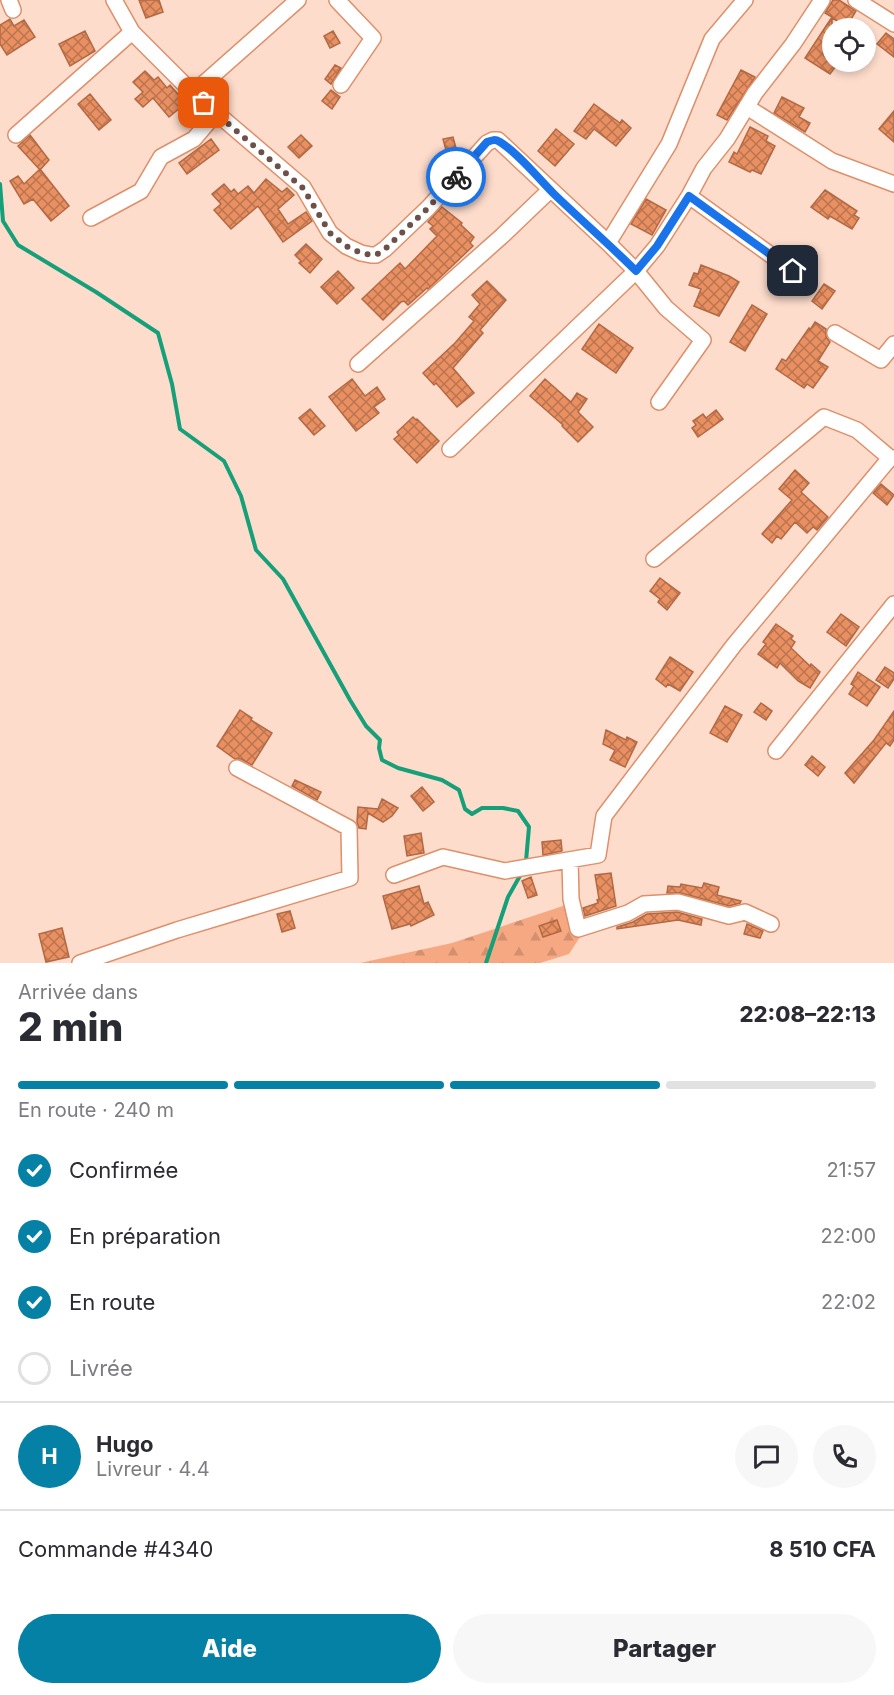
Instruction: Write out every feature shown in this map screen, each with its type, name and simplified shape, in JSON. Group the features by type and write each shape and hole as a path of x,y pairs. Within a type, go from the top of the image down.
{"street":[{"path":"114,0 132,32 193,93 303,188 330,233 346,246 361,253 376,255 385,249 428,208 487,142 498,141 608,243 636,271 666,308 703,340 659,402"},
{"path":"193,93 298,0"},
{"path":"337,0 373,38 341,85"},
{"path":"608,243 669,144 712,39 746,0"},
{"path":"450,449 636,271 657,246 704,168 727,139 755,93 793,44 822,0"},
{"path":"859,1 894,24"},
{"path":"16,135 132,32"},
{"path":"747,107 832,161 894,184"},
{"path":"91,218 141,191 162,157 194,140 216,113"},
{"path":"358,364 502,236 550,190"},
{"path":"689,196 793,271"},
{"path":"835,333 881,360 894,344"},
{"path":"394,875 443,857 506,871 598,855 604,816 734,645 892,458 857,430 824,417 654,559"},
{"path":"776,751 894,604"},
{"path":"80,963 177,930 350,878 349,828 237,768"},
{"path":"570,860 572,899 578,929 627,913 644,904 678,902 729,916 745,912 771,924"}],"green space":[{"path":"572,903 580,937 569,954 540,963 360,963 452,943"}],"building":[{"path":"139,0 159,0 163,12 146,18"},
{"path":"833,0 839,0 856,11 852,18 831,18 825,13"},
{"path":"10,19 14,26 24,20 35,37 7,55 0,44 0,25"},
{"path":"85,31 95,51 70,66 59,44"},
{"path":"333,31 340,43 330,48 324,36"},
{"path":"822,32 822,69 805,58"},
{"path":"886,33 894,39 894,57 877,44"},
{"path":"335,65 341,68 331,84 325,79"},
{"path":"741,70 755,77 727,120 717,115"},
{"path":"145,71 154,80 158,77 167,88 170,85 186,103 169,117 153,98 143,107 135,99 143,92 133,82"},
{"path":"331,90 340,97 332,109 322,101"},
{"path":"90,94 111,120 99,130 78,104"},
{"path":"782,97 804,108 799,117 810,123 805,132 774,113"},
{"path":"594,104 620,123 622,120 631,128 616,146 594,129 586,139 574,131"},
{"path":"894,111 894,142 879,129"},
{"path":"750,127 768,136 766,141 775,146 761,174 752,170 750,172 729,162 734,152 737,154"},
{"path":"556,129 574,144 555,166 538,151"},
{"path":"30,135 49,160 40,170 18,146"},
{"path":"301,135 312,146 299,158 288,147"},
{"path":"453,137 457,152 447,154 443,139"},
{"path":"211,139 219,150 187,174 179,163"},
{"path":"40,169 69,206 51,221 33,199 24,204 10,181 18,176 24,184"},
{"path":"266,179 282,192 287,188 294,195 278,209 288,224 306,212 312,221 283,242 258,206 231,229 214,210 221,204 212,194 224,184 231,192 234,189 238,194 248,186 254,193"},
{"path":"825,190 857,211 854,215 859,218 852,229 830,216 828,219 811,207"},
{"path":"646,199 666,210 652,235 631,224"},
{"path":"442,207 462,223 461,225 474,237 470,243 473,246 428,289 408,305 404,301 401,302 383,320 362,299 400,263 405,269 437,236 430,229 433,226 428,222"},
{"path":"306,244 322,259 310,273 299,263 301,261 295,255"},
{"path":"701,265 739,282 719,316 694,306 701,289 689,285 694,273 698,274"},
{"path":"338,271 354,288 337,304 321,287"},
{"path":"487,281 506,300 480,330 483,333 453,368 474,393 457,407 436,383 434,385 423,373 455,343 474,321 469,317 480,304 472,295"},
{"path":"824,284 835,291 822,309 812,301"},
{"path":"752,305 767,314 745,351 730,342"},
{"path":"815,322 826,329 826,337 830,342 818,361 828,367 813,388 807,384 804,388 776,369 782,359 786,361"},
{"path":"599,324 633,348 616,373 582,349"},
{"path":"352,379 365,396 377,387 385,399 374,407 379,413 356,431 329,397"},
{"path":"545,379 571,402 577,393 587,399 578,412 593,427 578,442 563,425 530,396"},
{"path":"310,409 325,426 314,435 299,418"},
{"path":"716,410 723,419 698,437 692,428 696,425 693,421 703,414 706,418"},
{"path":"413,417 439,441 417,463 394,439 399,435 397,432"},
{"path":"795,470 809,483 801,492 828,517 817,530 813,527 807,533 795,522 781,539 777,536 772,543 762,534 792,500 779,489"},
{"path":"881,484 894,495 887,505 873,493"},
{"path":"660,578 680,593 667,610 658,602 660,599 650,591"},
{"path":"841,614 859,627 846,646 827,632"},
{"path":"776,624 793,636 791,639 795,642 791,648 820,672 810,688 798,681 780,663 777,668 758,654 766,644 763,642"},
{"path":"670,657 693,672 680,691 668,684 666,687 656,679"},
{"path":"885,667 894,673 894,679 888,688 876,680"},
{"path":"858,672 880,687 867,706 849,694 854,686 851,684"},
{"path":"761,703 772,711 766,720 754,712"},
{"path":"725,706 742,715 727,742 710,733"},
{"path":"240,710 272,733 252,765 241,759 235,759 217,746"},
{"path":"894,711 894,740 890,746 886,743 854,783 845,773 874,740"},
{"path":"606,730 626,740 627,737 637,742 625,767 610,760 615,750 603,744"},
{"path":"812,756 825,767 818,776 805,765"},
{"path":"295,780 321,792 317,800 292,786"},
{"path":"422,787 434,802 423,811 411,796"},
{"path":"382,799 398,808 392,816 383,822 368,813 366,829 359,828 358,807 378,809"},
{"path":"421,833 424,853 407,856 404,836"},
{"path":"561,840 562,851 543,855 542,842"},
{"path":"611,873 616,906 585,916 583,908 598,903 599,899 595,875"},
{"path":"531,877 537,895 528,898 522,881"},
{"path":"704,883 719,887 717,895 741,901 740,903 729,906 681,893 667,893 668,886 680,887 681,884 702,888"},
{"path":"419,886 424,904 428,902 434,915 411,926 410,924 392,929 383,896"},
{"path":"290,911 295,928 282,932 277,914"},
{"path":"677,912 702,919 701,925 678,920 617,929 647,914"},
{"path":"557,920 561,931 543,937 539,926"},
{"path":"747,924 763,931 760,938 744,934"},
{"path":"62,928 69,957 46,962 39,934"}],"waterway":[{"path":"0,184 3,221 18,245 158,333 172,384 180,429 224,461 241,496 256,550 283,579 350,700 366,726 380,740 382,760 398,768 442,780 459,790 465,809 472,814 482,808 518,811 529,827 526,861"},
{"path":"486,963 508,897 521,874"}],"way so far":[{"path":"204,103 303,188 330,233 346,246 361,253 376,255 385,249 428,208 456,177"}],"route":[{"path":"456,177 487,142 498,141 636,271 657,246 689,196 793,271"}]}
